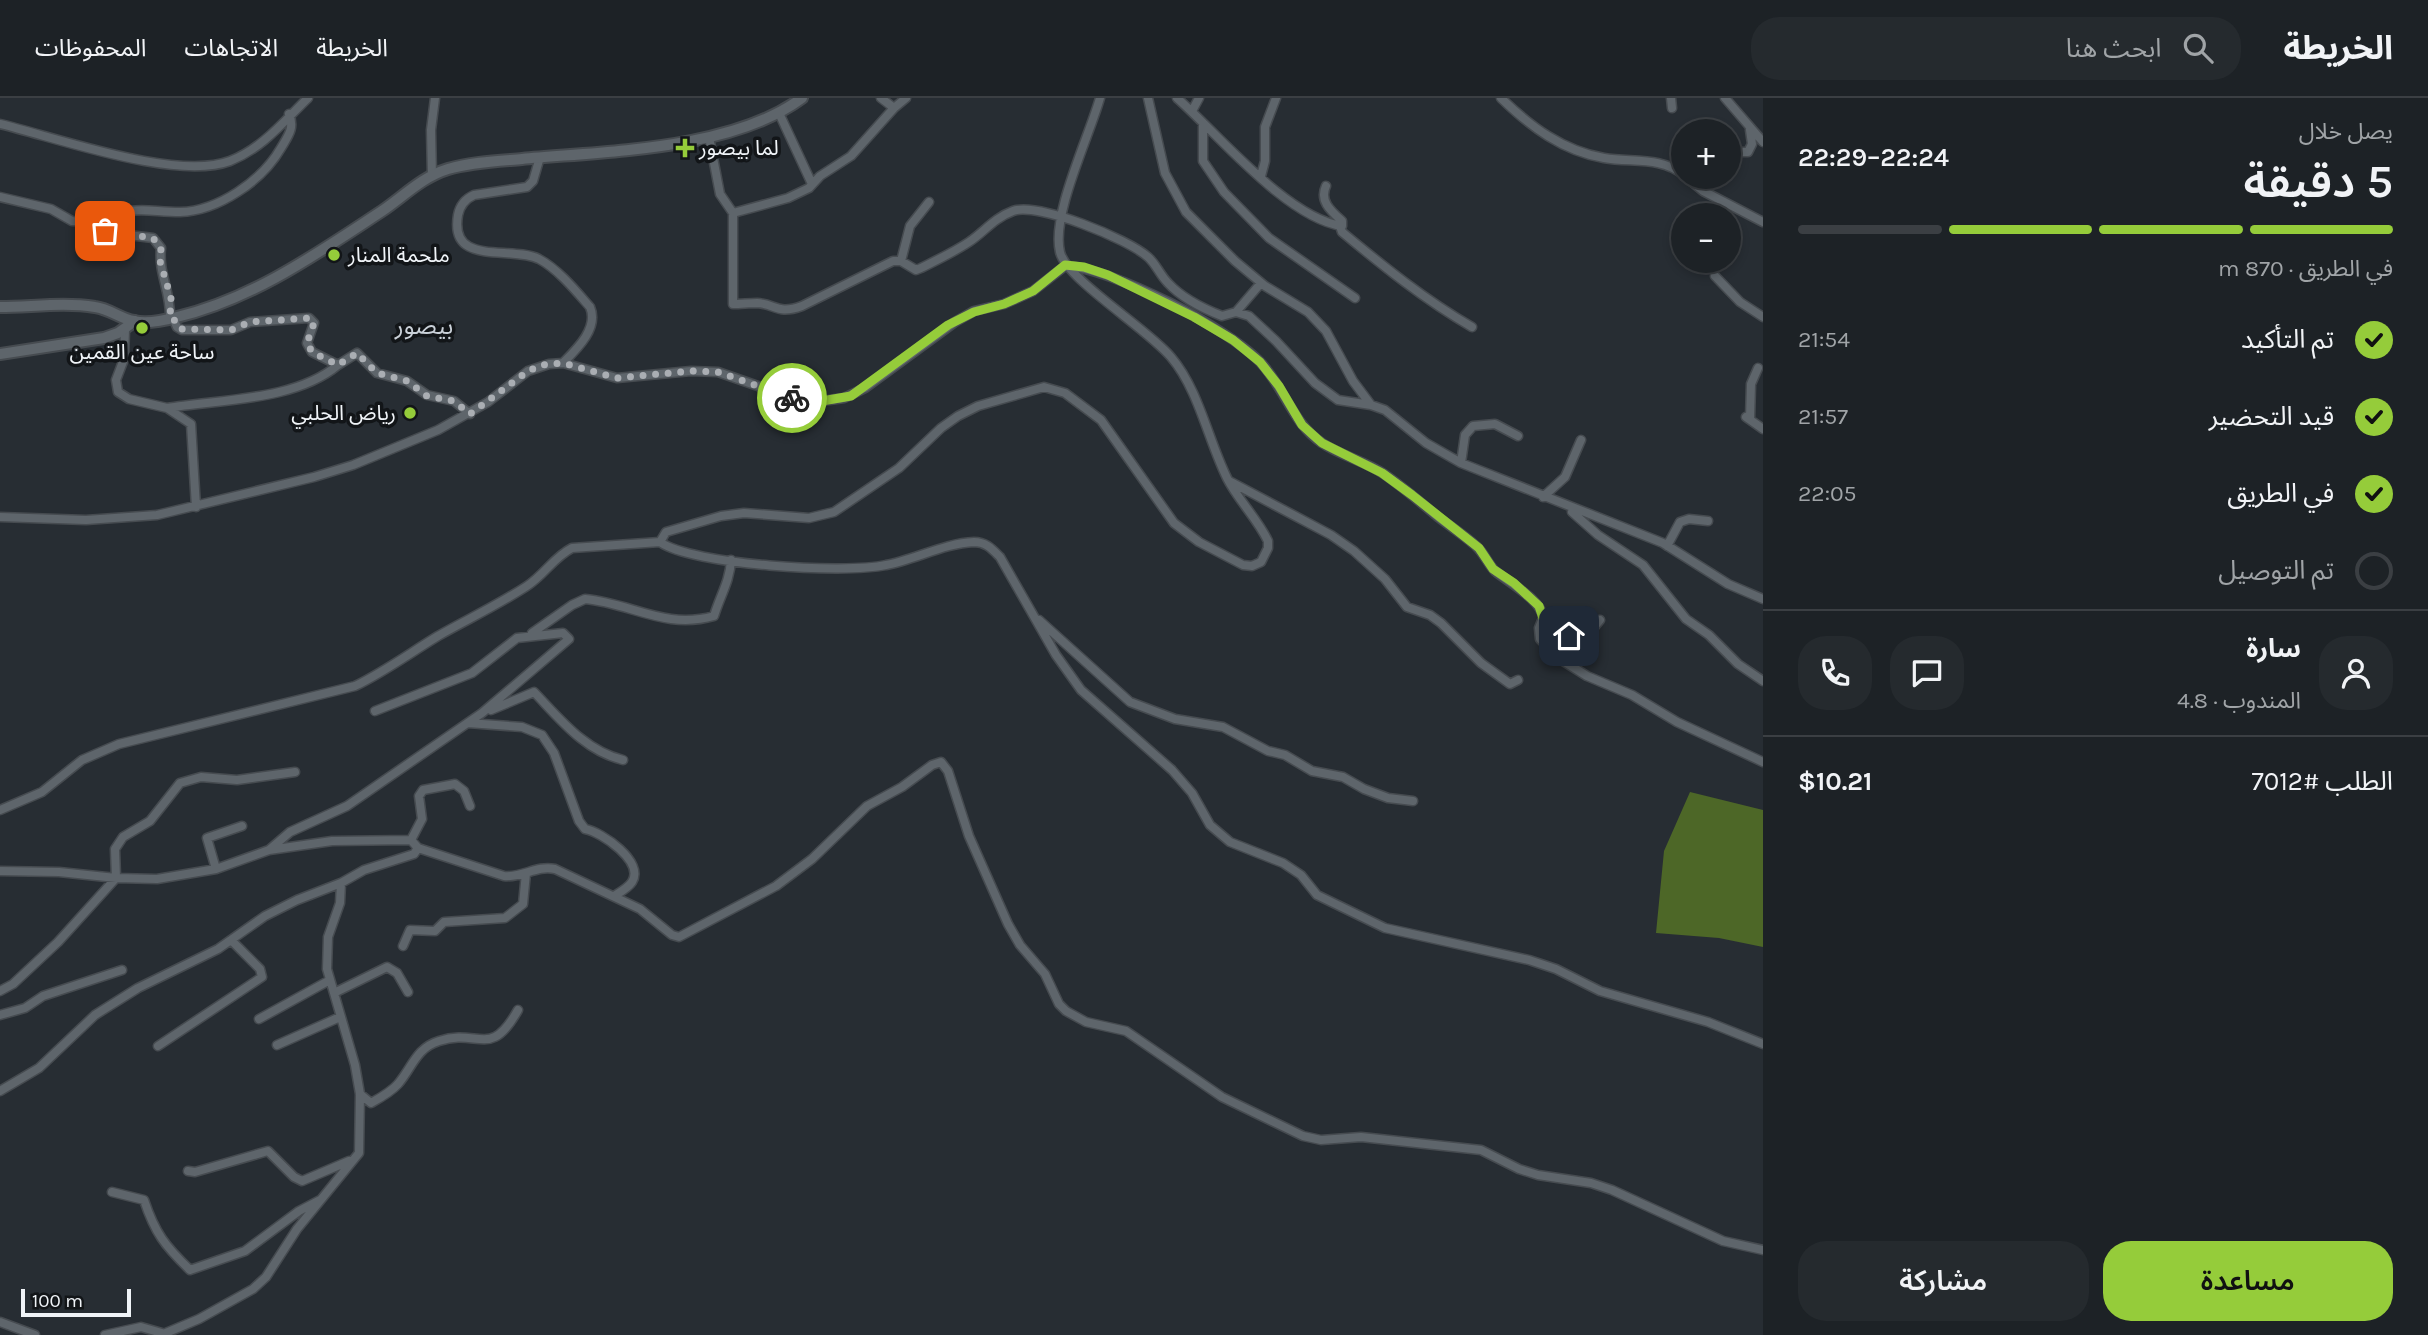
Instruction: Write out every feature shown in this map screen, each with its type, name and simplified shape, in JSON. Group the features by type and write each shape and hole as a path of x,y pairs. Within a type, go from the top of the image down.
{"street":[{"path":"0,124 146,161 198,166 220,163 244,154 268,138 289,114 309,98"},
{"path":"432,176 431,130 435,98"},
{"path":"881,98 894,108"},
{"path":"733,214 807,190 851,156 906,98"},
{"path":"660,542 666,532 721,516 755,514 809,518 834,512 899,468 941,428 958,416 978,406 1044,387 1065,393 1101,420 1113,433 1140,477 1174,523 1199,542 1243,565 1252,566 1261,562 1266,555 1268,541 1228,481 1194,397 1173,359 1065,265 1058,241 1061,218 1100,98"},
{"path":"1148,98 1165,173 1186,212 1261,283 1308,312 1326,331 1353,381 1371,405"},
{"path":"1177,98 1287,199 1340,226"},
{"path":"1192,111 1199,98"},
{"path":"1261,176 1265,161 1265,127 1276,98"},
{"path":"1501,98 1551,139 1584,153 1607,159 1666,164 1671,167"},
{"path":"1671,98 1672,108"},
{"path":"1725,98 1763,142"},
{"path":"0,307 93,306 135,321 171,318 242,294 286,274 432,176 460,166 709,137 779,113 798,99"},
{"path":"779,113 812,184"},
{"path":"0,197 51,209 76,222 102,222 124,210 187,211 224,200 254,180 278,154 292,129 289,114"},
{"path":"1203,123 1203,161 1224,192 1269,238 1355,298"},
{"path":"1741,152 1748,152 1752,144 1750,130"},
{"path":"709,137 720,194 733,214 733,304 759,303 774,309 794,308 893,261 901,261 913,269 921,268 968,243 993,222 1015,210 1029,210 1084,224 1141,252 1177,292 1222,316 1236,313 1249,316 1262,326 1315,383 1338,400 1385,410 1426,443 1461,463 1567,508 1667,545 1728,584 1763,599"},
{"path":"540,157 533,181 527,187 474,195 466,199 458,216 458,230 462,241 475,251 500,251 539,259 590,307 593,318 586,336 563,363"},
{"path":"1326,186 1323,195 1325,202 1342,222 1342,232 1447,312 1472,327"},
{"path":"1701,189 1763,222"},
{"path":"901,261 910,226 929,202"},
{"path":"102,222 105,231 153,238 158,242 161,248 160,261 171,298 171,318 177,327 182,330 231,330 250,322 309,318 314,326 307,343 309,349 338,365"},
{"path":"0,517 102,520 157,515 353,465 470,414 528,371 542,365 563,363 617,378 691,371 718,372 792,398 837,400 865,388 955,322 974,312 1004,304 1033,291 1065,265 1084,267 1108,275 1194,317 1233,340 1260,362 1279,386 1302,425 1316,438 1382,473 1412,495 1479,548 1493,569 1539,606 1543,618 1578,643 1582,642 1600,620"},
{"path":"1715,276 1740,302 1763,317"},
{"path":"1236,313 1261,283"},
{"path":"0,354 104,338 125,329 135,321"},
{"path":"125,329 124,359 116,384 118,392 129,399 167,408 277,393 313,381 357,353 377,373 407,381 427,396 454,401 470,414"},
{"path":"1758,368 1751,384 1748,418 1763,429"},
{"path":"167,408 192,426 196,507"},
{"path":"1461,463 1465,435 1473,426 1495,424 1518,436"},
{"path":"1543,497 1565,477 1581,440"},
{"path":"1228,481 1294,515 1354,551 1385,579 1407,607 1430,615 1441,623 1498,677 1510,684 1518,680"},
{"path":"1567,508 1598,535 1643,565 1685,619 1709,635 1738,664 1763,681"},
{"path":"1667,545 1680,522 1689,519 1708,521"},
{"path":"0,810 42,792 82,760 119,744 355,686 384,672 441,634 494,608 533,583 563,553 572,548 660,542 684,552 760,565 882,566 976,542 988,545 1000,557 1056,655 1082,690 1178,776 1192,793 1210,825 1230,842 1292,869 1317,895 1385,928 1529,960 1556,969 1600,991 1708,1022 1763,1044"},
{"path":"375,711 472,673 512,641 529,635 585,599 671,620 699,620 714,616 721,594 730,580 731,560"},
{"path":"1037,618 1130,702 1175,719 1223,727 1312,771 1343,777 1364,789 1398,801 1413,801"},
{"path":"1543,618 1539,628 1540,639 1560,659 1587,676 1632,695 1676,722 1763,762"},
{"path":"269,850 290,832 347,806 468,723 568,643 569,639 564,633 529,635"},
{"path":"482,713 534,692 596,750 624,760"},
{"path":"468,723 533,729 550,743 579,821 585,830 596,831 632,862 635,872 632,882 614,896"},
{"path":"0,872 59,872 157,879 216,869 269,850 332,841 411,841 418,848 504,876 516,877 542,867 555,869 640,909 672,935 679,937 776,886 812,859 867,806 941,762 948,771 969,836 1014,934 1045,974 1059,1004 1076,1017 1098,1026 1126,1031 1222,1097 1303,1136 1321,1140 1361,1138 1481,1150 1538,1175 1591,1183 1612,1190 1723,1241 1763,1250"},
{"path":"0,991 13,984 58,942 116,878 115,849 123,837 150,821 180,783 201,777 237,780 295,772"},
{"path":"411,841 422,818 419,796 423,790 455,784 464,791 470,806"},
{"path":"216,869 207,838 242,826"},
{"path":"0,1091 39,1068 69,1038 108,1006 231,940 277,909 341,883 364,870 414,854 418,848"},
{"path":"403,946 410,930 435,931 444,922 505,918 523,904 526,873"},
{"path":"105,1335 141,1327 162,1334 199,1320 253,1289 266,1277 284,1245 362,1147 360,1094 355,1065 327,969 328,937 340,903 341,883"},
{"path":"158,1046 262,977 260,969 231,940"},
{"path":"334,993 387,967 397,973 408,992"},
{"path":"0,1015 25,1008 43,996 122,970"},
{"path":"259,1019 330,980"},
{"path":"360,1094 371,1103 399,1083 421,1051 439,1041 485,1041 506,1032 518,1010"},
{"path":"277,1045 341,1017"},
{"path":"188,1171 268,1151 294,1177 303,1181 355,1159"},
{"path":"113,1192 144,1200 164,1245 190,1270 245,1251 299,1211 323,1199"},
{"path":"0,1322 34,1335"}],"green space":[{"path":"1690,792 1763,810 1763,947 1719,938 1656,933 1664,851"}],"way so far":[{"path":"105,231 153,238 158,242 161,248 160,261 171,298 170,318 173,318 180,329 231,330 250,322 309,318 314,323 307,343 312,352 338,365 357,353 377,373 407,381 427,396 454,401 470,414 528,371 542,365 563,363 617,378 691,371 725,373 792,398"}],"place":[{"name":"لما بيصور","path":"685,148"},
{"name":"ملحمة المنار","path":"334,255"},
{"name":"ساحة عين القمين","path":"142,328"},
{"name":"رياض الحلبي","path":"410,413"}],"district":[{"name":"بيصور","path":"424,326"}],"route":[{"path":"792,398 822,401 851,396 964,316 1004,304 1033,291 1065,265 1093,270 1194,317 1233,340 1260,362 1279,386 1302,425 1322,443 1382,473 1412,495 1479,548 1493,569 1514,583 1539,606 1543,618 1569,636"}]}
